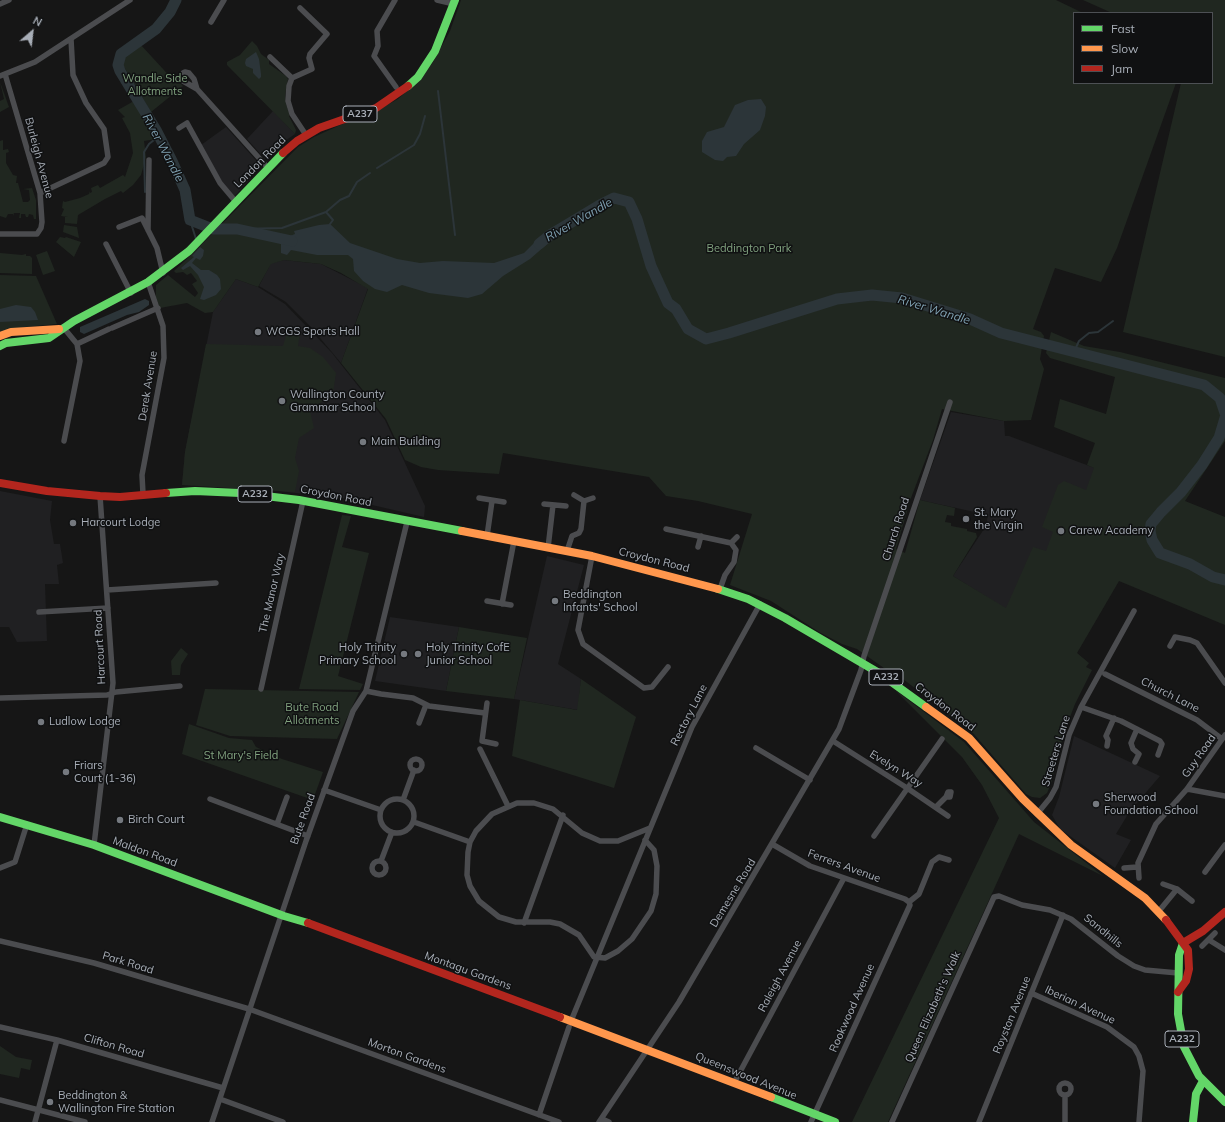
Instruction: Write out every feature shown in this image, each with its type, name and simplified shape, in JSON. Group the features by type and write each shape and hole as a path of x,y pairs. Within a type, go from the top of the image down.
{"main road":[{"name":"London Road","path":"0,346 6,343 48,338 61,328 131,293 163,273 199,241 287,149 306,135 319,128 376,108 410,85 418,77 435,51 454,2"},
{"name":"London Road","path":"0,336 11,332 61,328"},
{"name":"Croydon Road","path":"0,483 47,491 100,496 190,491 219,492 303,501 592,556 720,589 760,604 898,685 968,738 1037,814 1070,844 1145,898 1159,911 1188,950 1189,968 1186,981 1178,992"},
{"path":"0,488 14,486"},
{"name":"Maldon Road","path":"0,817 94,845 280,915"},
{"path":"1183,943 1204,931 1225,912"},
{"name":"Montagu Gardens","path":"280,915 311,924 570,1024 648,1050"},
{"name":"Croydon Road","path":"1183,943 1179,955 1178,1014 1184,1048 1195,1071 1203,1081 1225,1102"},
{"name":"Queenswood Avenue","path":"648,1050 734,1083 813,1118 835,1122"},
{"path":"1193,1122 1196,1094 1203,1081"}],"street":[{"path":"0,4 9,0"},
{"path":"2,75 36,62 130,0"},
{"path":"211,22 224,0"},
{"path":"395,0 377,31 378,46 374,53 375,59 396,86"},
{"path":"437,0 454,2"},
{"path":"300,8 327,34 310,54 309,58 312,69 292,78 289,86 288,101 292,114 306,135"},
{"path":"40,193 104,163 108,157 104,129 86,103 73,75 71,39"},
{"path":"60,46 72,52"},
{"path":"270,57 292,78"},
{"name":"Burleigh Avenue","path":"0,234 33,235 40,232 42,209 40,193 2,75"},
{"path":"197,89 268,168"},
{"path":"179,128 187,123 220,183 236,202"},
{"path":"148,231 150,160"},
{"path":"119,227 142,218 157,248 163,273"},
{"path":"106,244 131,293"},
{"name":"Derek Avenue","path":"143,494 142,475 164,358 163,326 148,282"},
{"path":"77,344 111,329 157,305"},
{"path":"61,328 77,344 80,361 64,441"},
{"name":"Church Road","path":"862,663 950,402"},
{"path":"574,495 584,501"},
{"name":"Harcourt Road","path":"94,845 113,677 100,496"},
{"path":"479,498 504,502"},
{"path":"584,501 592,498"},
{"path":"486,536 492,500"},
{"name":"The Manor Way","path":"261,689 303,501"},
{"path":"567,551 572,536 579,533 581,529 584,501"},
{"path":"544,504 566,506"},
{"path":"548,548 553,505"},
{"name":"Bute Road","path":"212,1122 280,915 324,790 353,711 366,691 407,522"},
{"path":"666,530 731,543 736,550 735,558 732,566 725,575 720,589"},
{"path":"698,548 701,536"},
{"path":"731,543 737,537"},
{"path":"502,604 514,541"},
{"path":"592,556 578,630 583,644 644,688 652,687 668,667"},
{"path":"107,590 216,583"},
{"path":"487,601 511,605"},
{"name":"Rectory Lane","path":"539,1115 570,1024 596,958 698,715 760,604"},
{"path":"39,612 108,608"},
{"name":"Streeters Lane","path":"1037,814 1050,798 1056,787 1069,735 1081,707 1103,672 1134,611"},
{"path":"1170,646 1175,637 1197,643 1225,683"},
{"name":"Demesne Road","path":"600,1120 679,1002 833,741 839,729 862,663"},
{"name":"Church Lane","path":"1103,672 1197,720 1224,737"},
{"path":"0,698 111,694 116,692 180,686"},
{"path":"366,691 413,698 426,705 485,713"},
{"path":"487,703 482,741 496,744"},
{"path":"419,723 426,705"},
{"path":"1081,707 1114,718 1162,742 1158,755"},
{"path":"1107,746 1108,740 1106,736 1114,718"},
{"path":"1135,762 1139,754 1133,749 1131,744 1137,729"},
{"name":"Guy Road","path":"1139,878 1137,867 1144,847 1156,824 1187,789 1224,737"},
{"path":"874,836 942,739"},
{"name":"Evelyn Way","path":"833,741 948,816"},
{"path":"756,748 810,780"},
{"path":"480,749 508,806"},
{"path":"403,800 414,770"},
{"path":"1187,789 1225,796"},
{"path":"324,790 381,810"},
{"path":"277,824 287,797"},
{"path":"936,807 946,797"},
{"path":"210,799 308,836"},
{"path":"403,800 413,809 414,822 402,833 392,832 382,823 381,810 390,801 403,800"},
{"path":"645,840 654,850 657,866 656,894 651,910 639,931 624,946 605,958 596,958 578,935 560,924 550,922 524,923 509,921 499,917 484,906 474,894 466,870 470,842 484,820 508,806 534,803 549,807 562,815 582,833 600,841 618,841 650,828"},
{"path":"524,923 562,815"},
{"path":"414,822 470,842"},
{"path":"0,868 15,862 27,824"},
{"path":"381,861 392,832"},
{"name":"Ferrers Avenue","path":"772,844 810,866 905,899 909,902"},
{"path":"1205,872 1225,846"},
{"path":"909,902 919,894 929,867 936,857 949,860"},
{"path":"1124,868 1137,867"},
{"name":"Raleigh Avenue","path":"734,1083 844,878"},
{"path":"1164,884 1176,889 1192,901"},
{"path":"1159,911 1176,889"},
{"name":"Sandhills","path":"992,899 999,896 1022,905 1050,910 1078,923 1129,964 1144,970 1178,973"},
{"name":"Queen Elizabeth's Walk","path":"892,1122 992,899"},
{"name":"Rookwood Avenue","path":"813,1118 910,905 909,902"},
{"name":"Royston Avenue","path":"979,1122 1062,915"},
{"path":"1202,946 1215,933"},
{"path":"1209,940 1225,950"},
{"name":"Park Road","path":"0,941 94,963 249,1009"},
{"name":"Iberian Avenue","path":"1031,993 1107,1027 1134,1047 1139,1056 1143,1071 1139,1122"},
{"name":"Morton Gardens","path":"249,1009 559,1122"},
{"name":"Clifton Road","path":"0,1027 57,1040 223,1088"},
{"path":"35,1122 57,1040"},
{"path":"1064,1122 1065,1096"},
{"path":"220,1099 283,1122"},
{"path":"0,1100 85,1122"},
{"path":"600,1120 609,1122"}],"shaded area":[{"path":"256,52 259,59 261,74 259,79 253,73 253,69 246,66 245,63 246,59"},
{"path":"761,99 766,107 765,116 760,130 744,144 736,156 727,157 723,161 715,160 702,152 702,141 707,132 724,127 735,105 748,100"},
{"path":"273,111 295,134 275,148 265,159 247,139"},
{"path":"226,127 261,166 234,197 222,182 201,145"},
{"path":"330,224 350,243 397,259 420,263 443,261 494,263 524,253 535,242 550,235 546,245 530,259 503,276 482,294 468,298 429,293 402,285 387,292 375,289 363,281 354,271 353,259 348,255 317,255 291,250 287,255 281,253 281,242 278,239 284,234 287,237 295,234 294,231"},
{"path":"200,247 204,250 203,256 200,260 196,258 192,263 201,270 209,270 217,275 220,279 221,289 216,295 204,300 200,299 204,287 198,275 190,266 183,270 181,268 194,257 192,256"},
{"path":"284,260 321,264 368,288 341,363 310,326 286,302 259,286 271,263"},
{"name":"Wallington County Grammar School","path":"236,279 258,287 285,304 332,353 385,420 425,506 424,517 342,498 241,487 182,485 185,452 213,312"},
{"path":"145,299 149,301 149,305 139,312 127,315 84,334 80,332 80,327"},
{"path":"16,305 31,307 38,320 0,322 0,309"},
{"name":"Carew Academy","path":"951,412 1004,421 1005,436 1009,436 1159,492 1006,609 953,576 986,526 988,515 920,500"},
{"path":"0,491 52,501 50,520 54,544 60,544 63,563 57,565 59,584 45,584 47,641 17,642 9,627 0,627"},
{"name":"Beddington Infants' School","path":"547,556 584,565 558,664 581,679 578,710 514,699"},
{"name":"Holy Trinity CofE Junior School","path":"390,617 459,627 446,691 375,681"},
{"name":"Sherwood Foundation School","path":"1074,736 1160,776 1130,811 1116,834 1131,840 1115,868 1060,829 1052,815 1059,797"}],"green space":[{"name":"Beddington Park","path":"461,0 1056,0 1081,12 1073,12 1073,84 1176,84 1117,248 1101,282 1055,268 1033,329 1041,332 1044,336 1040,359 1044,369 1031,420 1004,421 942,409 933,440 911,498 896,549 905,553 920,500 955,508 954,516 947,515 945,522 951,523 951,526 967,529 967,531 976,533 977,537 953,576 1006,608 1033,547 1046,551 1053,532 1042,527 1058,485 1064,481 1086,490 1094,468 1087,465 1095,443 1054,427 1060,399 1106,414 1115,377 1050,358 1046,353 1051,332 1084,346 1120,352 1225,378 1225,441 1185,501 1225,517 1225,625 1119,581 1077,653 1089,663 1086,667 1092,670 1075,704 1064,733 1051,784 1047,793 1040,798 1032,797 1026,794 973,733 903,679 891,673 857,649 842,644 819,632 771,601 730,585 752,514 698,501 666,496 649,477 503,453 499,474 438,470 421,467 405,460 386,419 341,363 368,289 341,273 321,264 284,260 271,264 258,287 236,279 213,312 205,313 187,303 160,308 156,298 156,285 168,275 195,297 198,293 192,284 197,281 191,273 187,275 183,272 176,273 174,271 298,147 314,137 378,110 398,99 432,64 450,31"},
{"path":"1083,0 1225,0 1225,357 1123,332 1181,84 1213,84 1213,12 1110,12"},
{"path":"252,41 257,46 261,54 269,60 269,64 288,79 285,95 286,104 290,115 289,116 296,130 295,134 227,65 227,62 240,55"},
{"name":"Wandle Side Allotments","path":"140,44 175,82 178,81 183,86 151,112 121,62 124,55"},
{"path":"0,82 9,107 0,112 0,101 4,99"},
{"path":"134,101 156,139 144,141 146,157 141,175 133,185 123,193 121,191 78,215 77,224 65,223 65,217 68,217 61,216 64,209 62,208 63,201 65,202 80,198 89,194 90,191 90,193 92,192 91,188 98,185 100,188 123,175 125,177 133,153 130,133 122,118 125,117 118,110"},
{"path":"3,140 3,150 8,149 9,152 6,153 6,163 13,175 17,176 16,183 18,183 23,202 28,202 30,200 29,190 23,189 32,188 36,200 36,219 34,219 33,215 29,214 28,217 26,217 25,214 21,214 21,218 19,218 20,213 14,213 13,216 13,214 8,214 6,218 0,216 0,141"},
{"path":"64,225 77,227 79,238 63,232"},
{"path":"60,237 66,237 81,242 74,257 56,242"},
{"path":"47,251 55,271 43,275 36,255"},
{"path":"0,253 26,254 26,256 30,256 32,258 32,274 0,273"},
{"path":"0,275 36,276 57,324 25,327 0,333"},
{"path":"288,330 300,332 298,346 310,348 323,357 336,373 333,393 310,411 314,428 299,438 295,458 299,471 295,492 182,485 185,452 206,344 283,346"},
{"path":"342,515 351,516 342,547 369,553 338,676 363,684 360,690 299,689"},
{"path":"459,627 527,638 514,699 446,691"},
{"path":"181,648 188,654 181,665 180,675 172,675 171,661"},
{"path":"581,679 636,717 614,788 512,756 520,700 577,710"},
{"name":"Bute Road Allotments","path":"205,689 359,692 337,739 230,736 196,725"},
{"path":"895,690 964,742 1034,822 1103,876 1019,834 888,1122 852,1122 999,818 982,785 962,757"},
{"name":"St Mary's Field","path":"189,724 229,738 252,740 256,747 282,759 323,772 313,800 182,754"},
{"path":"0,1046 16,1057 32,1060 30,1070 21,1068 19,1078 0,1074"}],"waterway":[{"name":"River Wandle","path":"176,0 170,12 156,29 121,54 118,65 120,71 156,130 172,161 185,190 190,220 213,229 237,229 292,241"},
{"path":"438,91 455,235"},
{"path":"377,168 414,145 420,134 425,116"},
{"path":"145,192 144,152 149,144 159,136"},
{"path":"237,229 282,228 326,212 340,200 349,196 357,182 370,173"},
{"name":"River Wandle","path":"539,244 550,235 614,198 629,202 637,219 651,266 668,303 676,309 688,329 706,339 837,299 872,295 902,298 970,319 1001,333 1204,385 1220,398 1225,413"},
{"path":"326,212 333,220 330,224"},
{"path":"190,220 196,239"},
{"path":"1074,352 1079,341 1089,333 1098,332 1113,321"},
{"name":"River Wandle","path":"1225,418 1219,438 1202,465 1181,492 1151,524 1150,531 1152,540 1160,553 1190,564 1213,577 1225,580"}],"traffic: fast":[{"path":"408,86 418,77 435,51 455,0"},
{"path":"0,346 6,343 49,338 74,321 148,282 189,251 283,153"},
{"path":"166,493 195,491 240,493 299,500 462,531"},
{"path":"718,589 748,599 785,618 879,673 926,707"},
{"path":"0,817 94,845 284,916 308,923"},
{"path":"1183,943 1179,955 1178,1014 1184,1047 1199,1076 1225,1102"},
{"path":"1193,1122 1196,1094 1203,1081"},
{"path":"771,1097 835,1122"}],"traffic: slow":[{"path":"0,336 11,332 59,329"},
{"path":"462,531 592,556 718,589"},
{"path":"926,707 969,738 1023,799 1071,845 1145,898 1166,920"},
{"path":"560,1017 771,1097"}],"traffic: jam":[{"path":"283,153 297,141 319,128 376,108 408,86"},
{"path":"0,483 47,491 100,496 120,497 166,493"},
{"path":"1183,943 1203,931 1225,912"},
{"path":"1166,920 1188,950 1189,969 1186,981 1178,992"},
{"path":"308,923 560,1017"}],"place":[{"name":"WCGS Sports Hall","path":"258,332"},
{"name":"Wallington County Grammar School","path":"282,401"},
{"name":"Main Building","path":"363,442"},
{"name":"St. Mary the Virgin","path":"966,519"},
{"name":"Harcourt Lodge","path":"73,523"},
{"name":"Carew Academy","path":"1061,531"},
{"name":"Beddington Infants' School","path":"555,601"},
{"name":"Holy Trinity Primary School","path":"404,654"},
{"name":"Holy Trinity CofE Junior School","path":"418,654"},
{"name":"Ludlow Lodge","path":"41,722"},
{"name":"Friars Court (1-36)","path":"66,772"},
{"name":"Sherwood Foundation School","path":"1096,804"},
{"name":"Birch Court","path":"120,820"},
{"name":"Beddington & Wallington Fire Station","path":"50,1102"}]}
